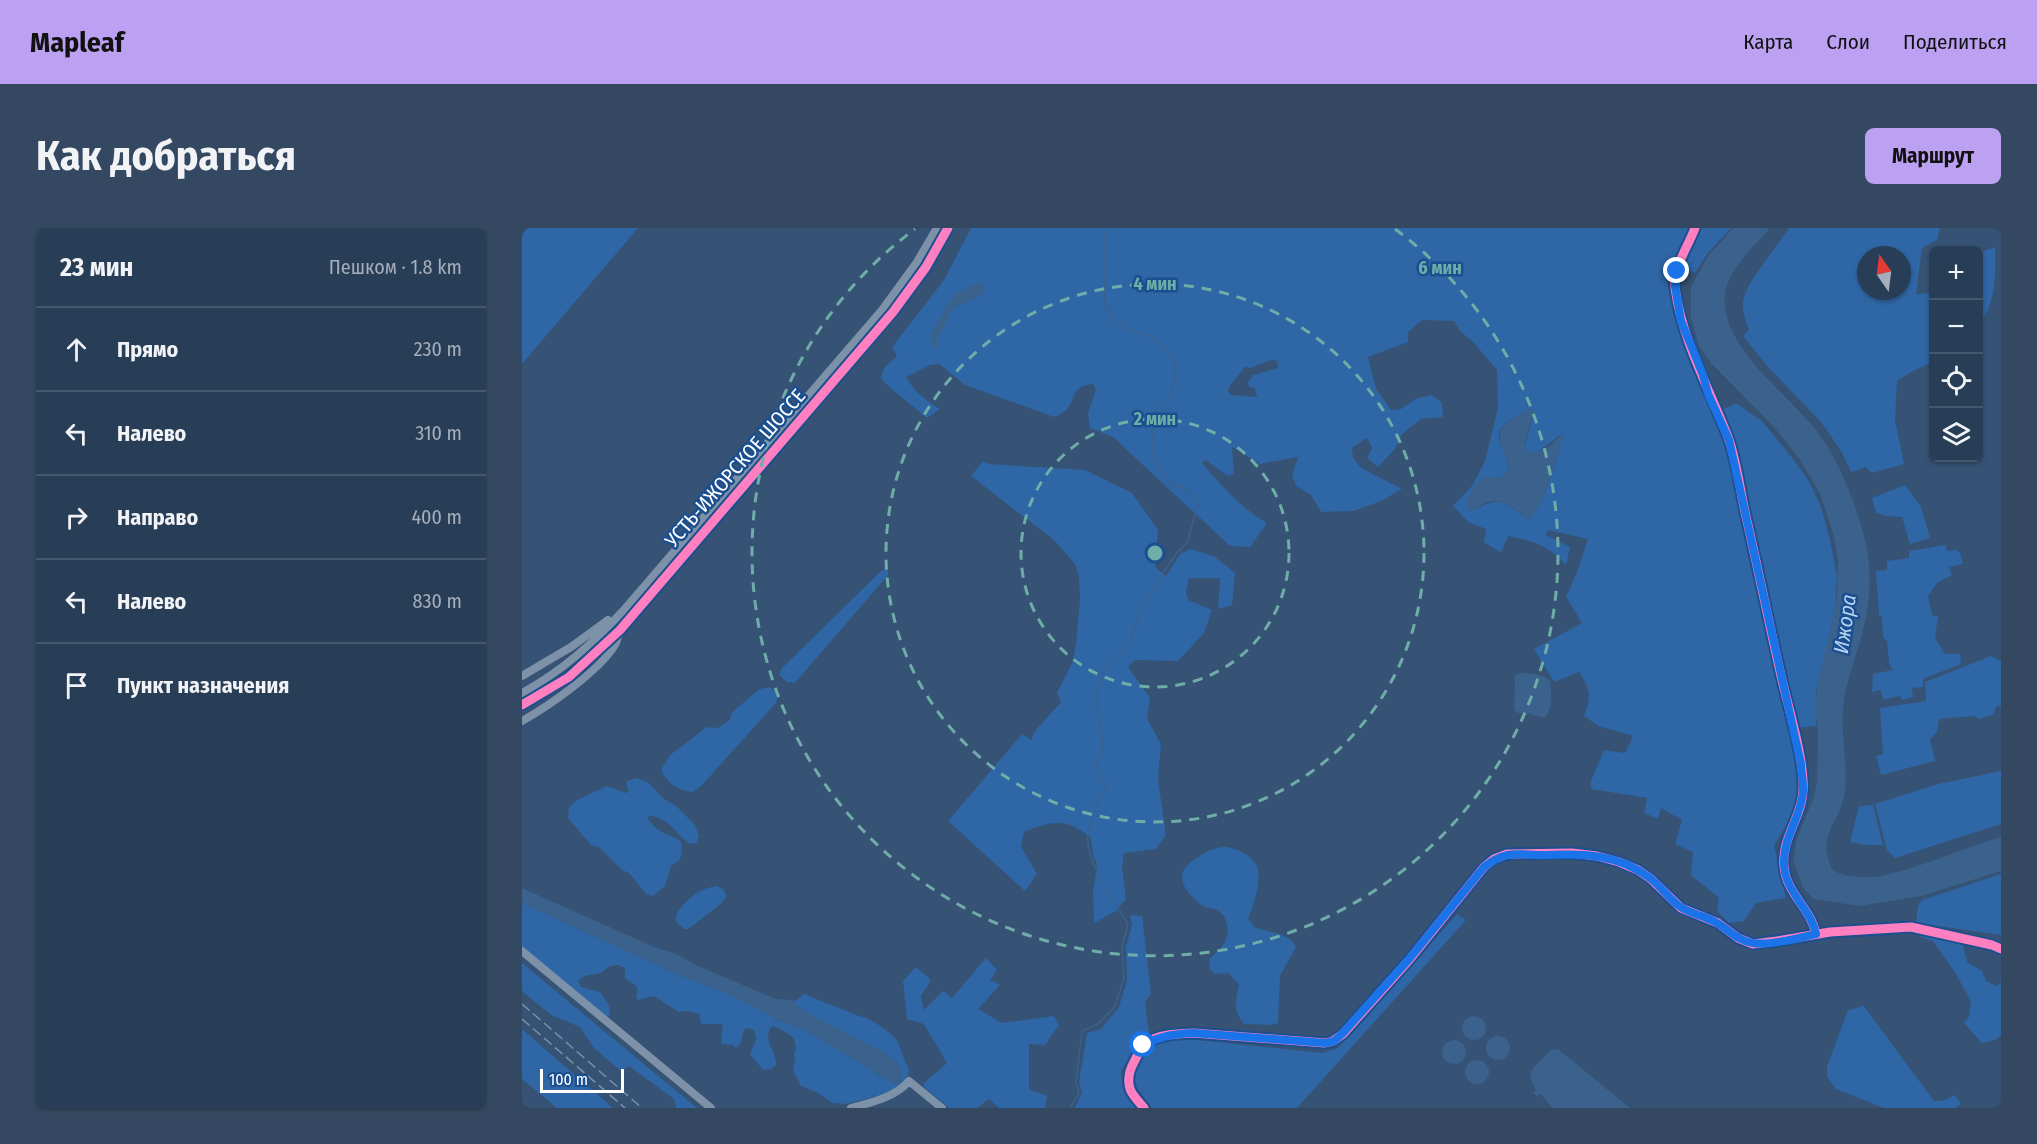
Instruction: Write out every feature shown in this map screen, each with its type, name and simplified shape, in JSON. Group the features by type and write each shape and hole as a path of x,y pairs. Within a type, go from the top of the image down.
{"street":[{"name":"УСТЬ-ИЖОРСКОЕ ШОССЕ","path":"522,693 557,673 578,656 622,611 882,310 906,279 937,228"},
{"name":"УСТЬ-ИЖОРСКОЕ ШОССЕ","path":"522,705 569,676 620,630 893,312 926,267 948,228"},
{"path":"1695,228 1677,271 1675,286 1681,321 1703,375 1708,394 1729,440 1801,764 1803,792 1786,842 1783,865 1790,889 1814,922 1816,934"},
{"path":"522,675 572,647 622,611"},
{"path":"522,720 537,713 587,674 616,644 620,630"},
{"path":"1144,1108 1130,1090 1128,1074 1143,1045 1156,1038 1171,1034 1193,1033 1325,1043 1334,1041 1410,958 1484,867 1502,855 1572,853 1619,862 1638,870 1651,879 1681,908 1718,923 1738,938 1753,944 1816,934 1911,927 2001,949"},
{"path":"522,951 711,1108"},
{"path":"851,1108 895,1092 909,1082 942,1108"}],"shaded area":[{"path":"522,228 638,228 522,364"},
{"path":"971,228 1731,228 1707,254 1695,273 1681,266 1673,289 1690,347 1707,372 1722,410 1736,403 1762,421 1809,481 1821,507 1837,575 1835,612 1816,692 1816,726 1789,729 1798,766 1799,795 1792,815 1774,846 1786,898 1756,903 1744,921 1729,923 1717,911 1719,898 1691,875 1693,852 1675,844 1682,820 1661,808 1658,819 1644,813 1647,798 1591,789 1591,781 1604,750 1625,753 1633,736 1598,726 1584,716 1589,694 1579,672 1554,682 1534,649 1582,623 1566,597 1588,539 1548,530 1546,535 1570,547 1566,565 1540,545 1508,536 1501,553 1484,542 1486,529 1468,522 1453,506 1472,486 1485,461 1498,408 1497,370 1473,342 1461,332 1454,321 1422,320 1408,332 1408,342 1368,357 1376,389 1391,410 1401,409 1417,398 1432,395 1442,403 1443,417 1421,419 1402,434 1395,449 1378,467 1367,458 1372,448 1367,438 1352,448 1353,457 1361,468 1402,489 1381,501 1354,511 1321,512 1311,495 1296,486 1292,475 1298,457 1260,464 1232,447 1234,474 1228,476 1205,460 1202,463 1240,503 1267,523 1250,547 1230,546 1113,437 1090,428 1088,413 1096,390 1093,384 1081,387 1066,410 1054,417 965,385 939,364 930,365 906,377 925,399 940,409 927,418 888,386 881,378 884,368 897,356 892,347 944,280","holes":["1271,360 1277,361 1278,368 1253,375 1248,382 1249,387 1255,388 1257,397 1231,395 1228,391 1229,387 1245,367 1251,368","1534,409 1525,448 1528,453 1536,453 1562,434 1565,437 1559,443 1558,456 1544,495 1530,520 1510,506 1499,502 1476,509 1488,477 1495,479 1501,477 1509,467 1499,433 1511,420"]},
{"path":"1789,228 1940,228 1937,240 1922,248 1916,294 1929,293 1929,364 1897,381 1895,420 1904,464 1872,473 1866,467 1851,472 1841,451 1821,422 1768,367 1743,336 1749,330 1743,305 1744,297 1758,272"},
{"path":"1995,247 1995,278 1992,298 1983,319 1983,300 1983,252"},
{"path":"983,461 989,464 1085,470 1132,493 1158,530 1155,567 1166,576 1180,554 1191,549 1215,557 1235,573 1232,605 1218,609 1220,578 1189,578 1186,592 1188,600 1212,610 1204,633 1178,661 1135,660 1128,667 1150,698 1147,719 1161,744 1158,779 1166,835 1156,849 1124,853 1122,867 1126,899 1116,911 1094,923 1093,892 1097,864 1093,856 1091,838 1074,827 1059,823 1043,825 1024,832 1021,847 1037,874 1025,891 948,821 1022,734 1031,740 1036,730 1061,702 1057,693 1073,661 1076,643 1080,599 1079,577 1075,564 1055,541 971,476"},
{"path":"1905,485 1921,507 1930,538 1910,544 1902,517 1876,513 1872,498"},
{"path":"1946,545 1947,551 1956,550 1960,553 1963,564 1949,567 1952,575 1938,582 1928,596 1932,615 1938,616 1935,638 1945,654 1960,654 1961,664 1923,679 1923,687 1912,688 1913,697 1902,700 1900,696 1883,700 1881,690 1872,692 1873,674 1893,670 1889,663 1887,641 1883,638 1882,616 1879,616 1876,571 1887,570 1887,561 1909,558 1909,551"},
{"path":"886,568 888,575 795,683 787,682 779,675 782,668"},
{"path":"1991,656 2001,661 2001,706 1997,706 1993,715 1979,719 1976,716 1939,719 1937,732 1930,739 1935,761 1881,775 1876,756 1883,754 1880,708 1926,701 1925,682"},
{"path":"770,687 778,695 776,703 702,785 693,792 674,786 667,779 661,770 670,755 707,727 718,728 730,720 732,712 760,689"},
{"path":"2001,771 2001,824 1895,858 1887,850 1875,804 1938,784"},
{"path":"637,778 649,783 664,799 675,805 695,825 699,836 696,844 688,843 661,819 650,816 647,818 660,831 679,840 682,847 680,860 671,866 665,886 653,896 646,894 629,873 622,870 600,848 590,844 568,818 569,807 577,800 607,786 626,793 629,791 627,781"},
{"path":"1873,805 1883,845 1850,842 1859,806"},
{"path":"1224,847 1243,852 1257,866 1258,885 1248,918 1254,927 1282,935 1291,940 1296,947 1280,976 1278,1023 1271,1025 1244,1024 1240,1019 1236,1005 1239,984 1228,973 1215,974 1210,969 1209,959 1221,948 1227,937 1226,921 1217,910 1203,906 1196,900 1186,889 1183,881 1184,870 1191,862 1207,852"},
{"path":"2001,874 2001,935 1916,923 1918,906 1922,900"},
{"path":"717,886 724,890 726,897 722,903 688,929 684,929 676,922 676,915 688,900 704,889"},
{"path":"522,903 679,975 722,991 773,1017 774,1020 809,1032 883,1078 901,1082 900,1066 880,1050 803,1011 793,1002 804,994 869,1019 886,1030 898,1042 909,1069 908,1077 902,1085 881,1095 847,1104 833,1103 801,1086 793,1070 796,1049 794,1038 779,1028 772,1026 768,1036 776,1065 771,1069 763,1070 750,1054 756,1039 754,1030 746,1028 736,1048 733,1045 722,1044 723,1027 721,1024 702,1024 700,1014 679,1012 654,996 639,1000 636,998 637,987 625,978 625,968 618,965 610,966 601,973 584,976 578,981 581,987 600,992 609,1007 608,1018 522,948"},
{"path":"1457,914 1466,920 1297,1108 1152,1108 1137,1088 1133,1074 1146,1053 1155,1046 1180,1038 1322,1053 1338,1048"},
{"path":"1130,915 1142,916 1151,993 1145,1003 1149,1032 1138,1043 1121,1071 1123,1088 1137,1108 1075,1108 1082,1092 1079,1082 1087,1033 1101,1029 1119,1007 1127,980 1126,947 1132,925"},
{"path":"1920,935 1963,945 1967,962 1982,971 1986,981 1996,986 2001,982 2001,1036 1982,1043 1964,1023 1969,1017 1971,1002 1956,974 1933,941 1921,937"},
{"path":"986,958 997,970 990,980 1000,985 978,1009 1002,1023 1054,1016 1059,1025 1045,1045 1029,1044 1029,1089 1047,1096 1045,1108 999,1108 989,1099 977,1108 949,1108 924,1087 924,1083 947,1063 924,1024 907,1019 903,981 916,967 931,980 921,996 924,1010 943,991 952,998"},
{"path":"522,963 697,1108 676,1108 674,1099 629,1066 621,1071 594,1048 580,1027 551,1015 522,991"},
{"path":"1863,1005 1934,1101 1942,1101 1955,1095 1961,1104 1955,1108 1884,1108 1836,1089 1827,1077 1827,1067 1848,1010"},
{"path":"522,1029 613,1108 557,1108 522,1079"}],"water":[{"name":"Ижора","path":"1733,228 1770,228 1736,267 1727,285 1726,315 1734,335 1762,373 1812,425 1824,441 1851,496 1862,527 1868,555 1870,589 1867,614 1844,699 1845,790 1841,808 1828,834 1826,848 1832,869 1848,876 1875,877 1895,873 2001,837 2001,871 1922,896 1859,906 1814,899 1803,888 1793,861 1797,838 1814,797 1817,780 1818,734 1815,706 1819,675 1837,594 1838,560 1833,533 1821,496 1801,461 1774,427 1711,363 1699,346 1691,319 1691,287 1708,256"},
{"path":"977,283 982,284 985,291 953,308 937,340 936,348 932,349 931,335 949,303 956,293"},
{"path":"1534,409 1534,413 1525,441 1525,448 1528,452 1542,450 1562,434 1565,437 1559,443 1558,456 1544,495 1530,520 1511,506 1495,501 1471,511 1466,504 1471,492 1482,478 1503,476 1509,467 1500,438 1503,427 1513,418"},
{"path":"1522,673 1550,680 1551,705 1545,718 1518,713 1514,710 1515,675"},
{"path":"522,888 776,999 792,1000 803,1011 880,1050 900,1066 899,1085 889,1082 807,1032 774,1020 773,1017 722,991 679,975 522,903"},
{"path":"1474,1016 1483,1019 1486,1028 1483,1037 1474,1040 1465,1037 1462,1028 1465,1019"},
{"path":"1498,1036 1507,1039 1510,1048 1507,1057 1498,1060 1489,1057 1486,1048 1489,1039"},
{"path":"1454,1040 1463,1043 1466,1052 1463,1061 1454,1064 1445,1061 1442,1052 1445,1043"},
{"path":"1558,1049 1630,1108 1552,1108 1541,1094 1537,1096 1533,1093 1536,1090 1531,1077 1533,1068 1550,1050"},
{"path":"1477,1060 1486,1063 1489,1072 1486,1081 1477,1084 1468,1081 1465,1072 1468,1063"}],"waterway":[{"path":"1070,1108 1079,1094 1076,1082 1082,1031 1098,1024 1114,1008 1124,979 1122,947 1128,924 1101,880 1088,844 1091,821 1106,785 1096,764 1103,746 1097,689 1108,663 1130,646 1139,614 1160,577 1187,543 1198,505 1188,489 1171,485 1152,455 1153,426 1169,402 1175,380 1175,362 1156,339 1130,329 1114,319 1105,304 1104,228"}],"railway":[{"path":"522,1004 642,1108"},
{"path":"522,1019 625,1108"}],"cycle path":[{"path":"522,705 569,677 620,630 893,312 926,267 948,228"},
{"path":"1695,228 1676,272 1675,288 1690,345 1733,454 1796,736 1802,766 1803,791 1802,801 1788,837 1784,866 1789,885 1809,916 1816,934"},
{"path":"1144,1108 1131,1091 1129,1075 1139,1053 1158,1037 1193,1033 1325,1043 1333,1041 1343,1034 1410,959 1484,867 1494,859 1507,854 1572,853 1619,862 1638,870 1651,879 1681,908 1718,923 1738,938 1753,944 1830,932 1911,927 2001,949"}],"route":[{"path":"1143,1045 1171,1034 1193,1033 1325,1043 1334,1041 1410,958 1484,867 1494,859 1507,854 1572,853 1619,862 1638,870 1651,879 1681,908 1718,923 1738,938 1753,944 1816,934 1814,922 1790,889 1783,865 1786,842 1803,792 1801,764 1729,440 1708,394 1703,375 1681,321 1675,286 1677,271"}]}
